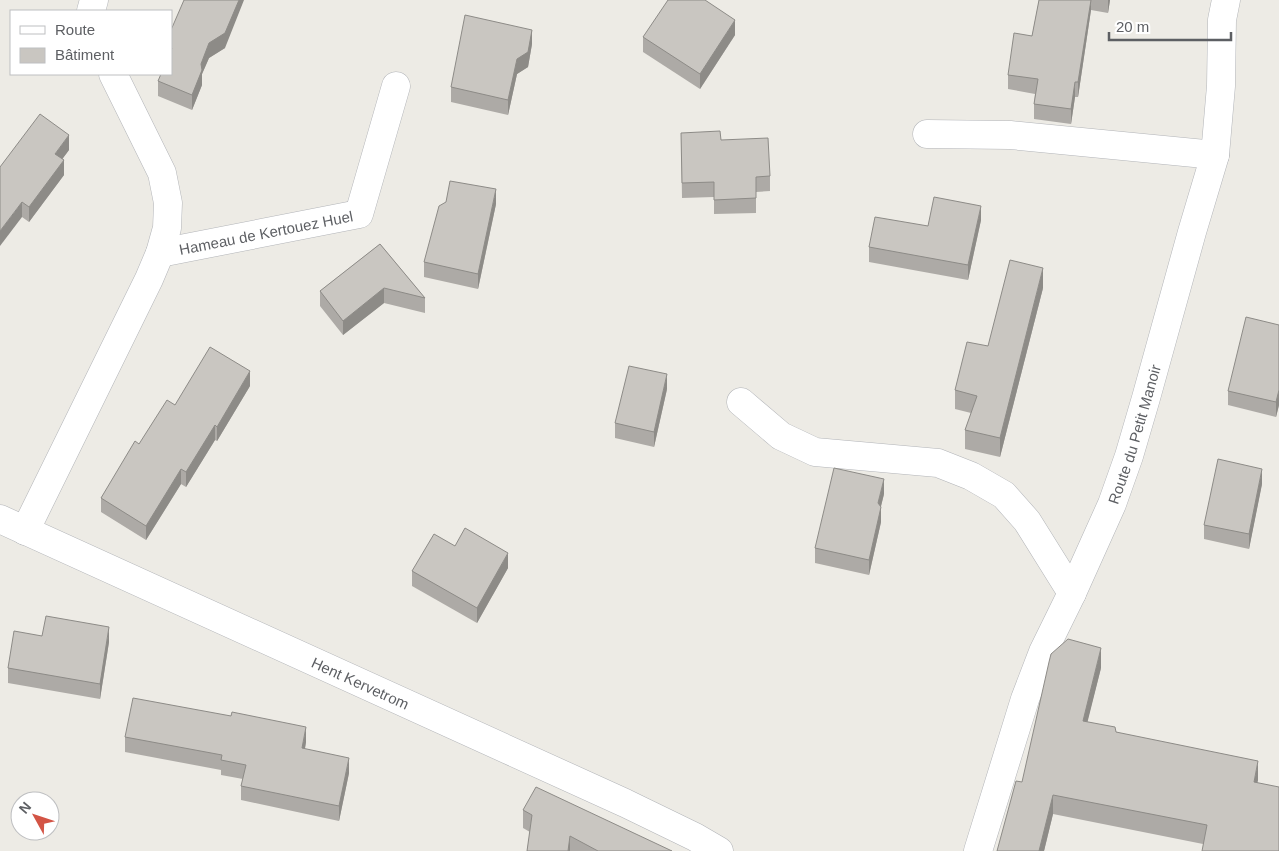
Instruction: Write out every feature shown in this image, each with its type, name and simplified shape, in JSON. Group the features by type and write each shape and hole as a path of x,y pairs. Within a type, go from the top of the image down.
{"street":[{"name":"Route du Petit Manoir","path":"978,851 1028,692 1043,652 1112,504 1129,456 1214,155 1221,86 1222,20 1226,0"},
{"name":"Hameau de Kertouez Huel","path":"25,531 149,279 160,253 167,228 168,204 162,173 113,75"},
{"name":"Hameau de Kertouez Huel","path":"160,253 359,214 396,86"},
{"path":"926,134 1010,135 1214,155"},
{"path":"741,402 781,436 816,452 938,463 971,476 1004,495 1028,520 1072,593"},
{"name":"Hent Kervetrom","path":"0,519 625,803 695,837 719,851"}],"building":[{"path":"184,0 239,0 225,33 209,43 201,64 202,70 192,95 158,81 161,75 172,75 172,28"},
{"path":"668,0 705,0 735,20 700,74 643,37"},
{"path":"1039,0 1091,0 1078,82 1075,82 1071,109 1034,104 1038,79 1008,75 1014,33 1032,36"},
{"path":"465,15 532,30 528,52 517,59 508,100 451,87"},
{"path":"40,114 69,135 55,154 64,160 29,207 22,202 0,231 0,167"},
{"path":"720,131 721,140 768,138 770,176 756,177 756,198 714,200 714,182 682,183 681,133"},
{"path":"450,181 496,189 478,274 424,262 439,206 446,202"},
{"path":"934,197 981,206 968,265 869,247 875,217 928,226"},
{"path":"380,244 425,298 384,288 343,321 320,291"},
{"path":"1010,260 1043,268 1000,438 965,430 977,396 955,390 967,342 988,346"},
{"path":"1246,317 1279,325 1279,390 1276,402 1228,391"},
{"path":"210,347 250,371 217,427 215,425 186,472 181,469 146,526 101,498 135,441 139,444 167,400 175,405"},
{"path":"629,366 667,374 654,432 615,423"},
{"path":"1218,459 1262,469 1249,534 1204,525"},
{"path":"834,468 884,479 878,503 881,507 869,560 815,548"},
{"path":"465,528 508,553 477,608 412,571 434,534 455,546"},
{"path":"46,616 109,627 100,684 8,668 14,631 42,636"},
{"path":"1068,639 1101,648 1083,721 1115,727 1116,732 1258,761 1254,782 1279,787 1279,851 1202,851 1207,825 1053,795 1039,851 997,851 1016,781 1022,782 1051,654"},
{"path":"133,698 231,716 232,712 306,727 302,748 349,758 339,806 241,786 246,765 221,760 222,755 125,737"},
{"path":"536,787 672,851 598,851 570,836 568,851 527,851 532,815 523,810"}]}
